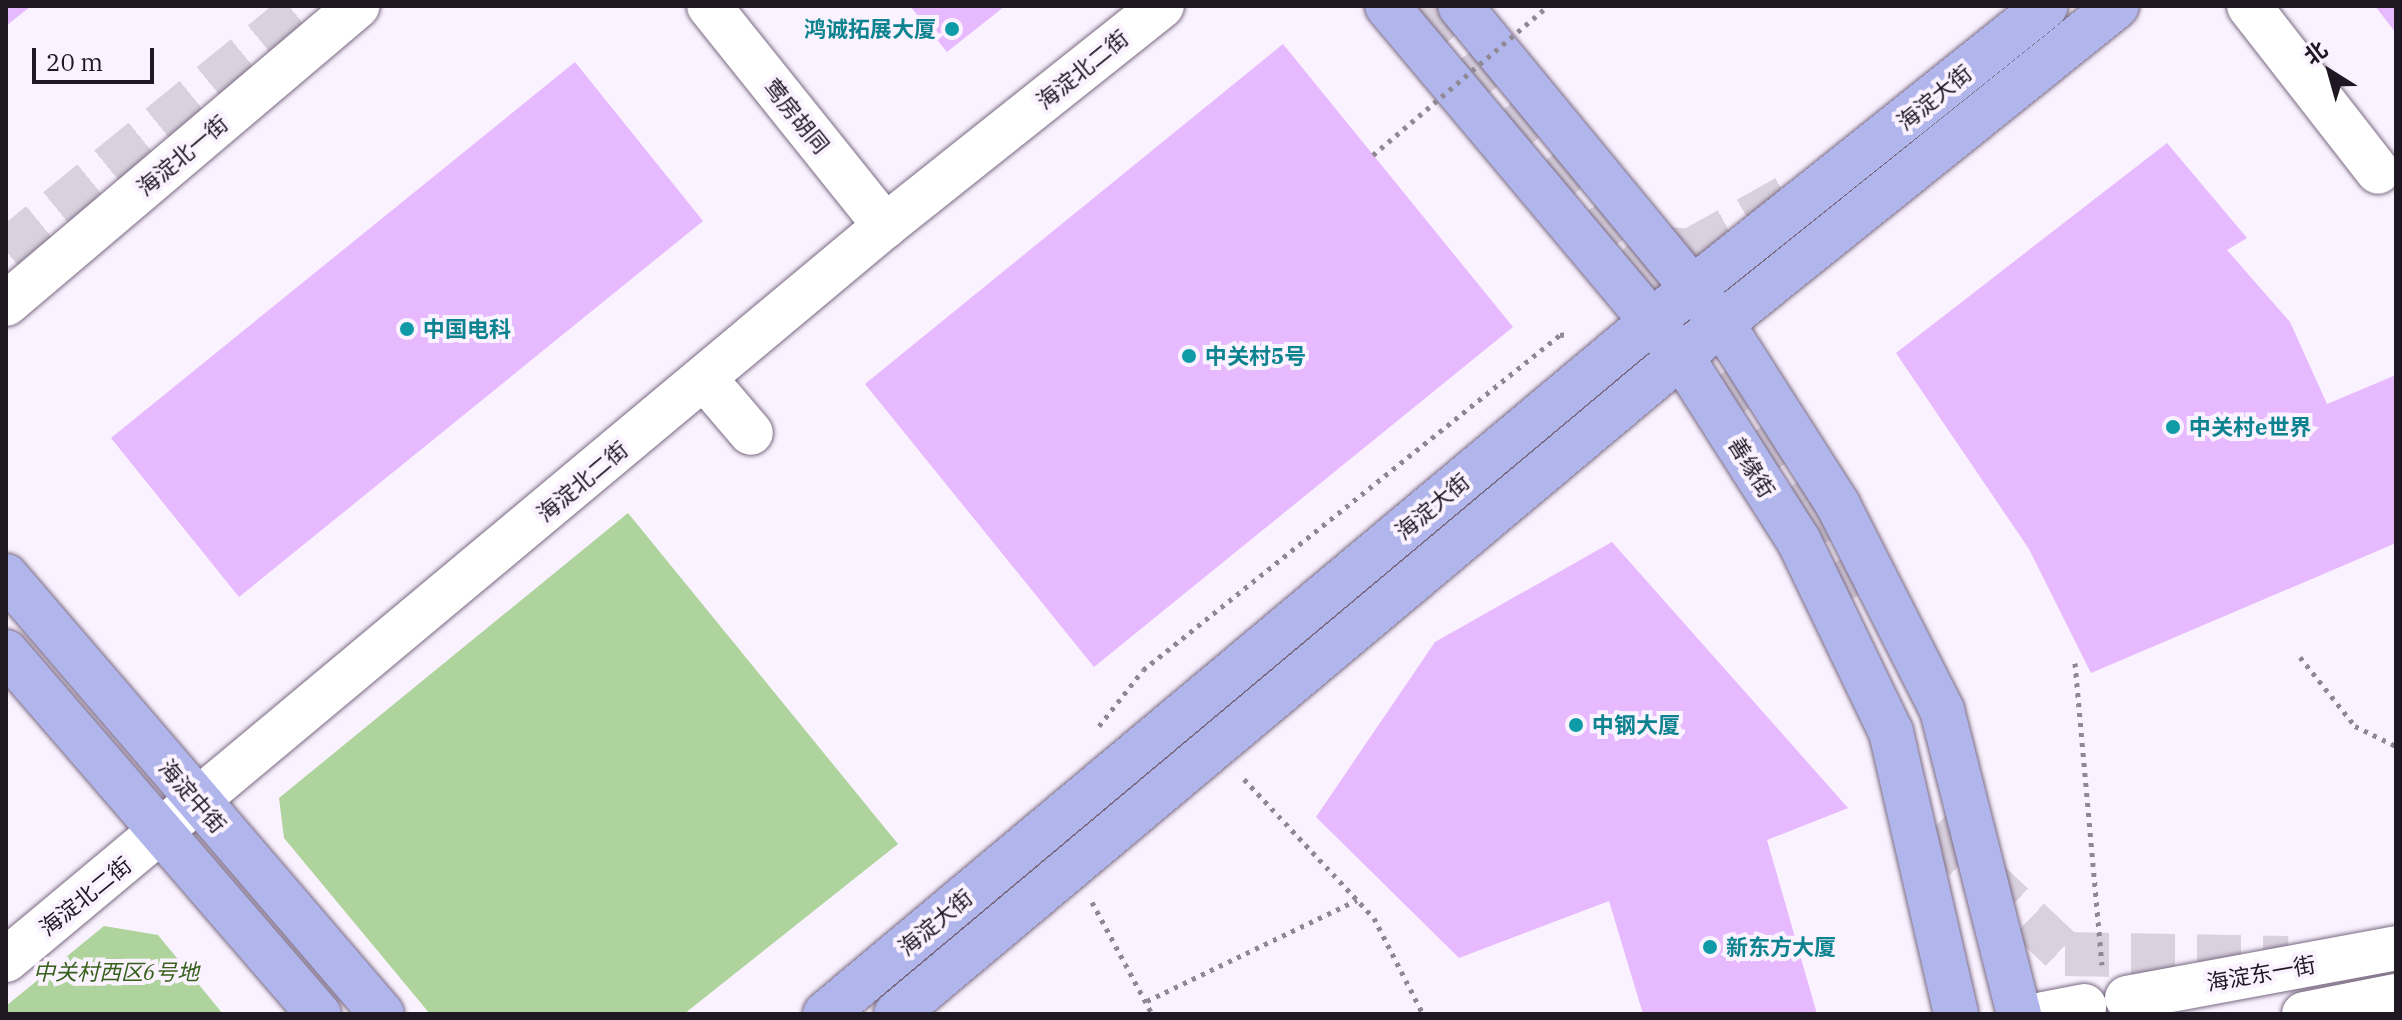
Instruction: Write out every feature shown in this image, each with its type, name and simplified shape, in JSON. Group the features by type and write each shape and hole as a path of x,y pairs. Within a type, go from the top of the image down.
{"main road":[{"name":"善缘街","path":"1387,6 1681,356 1799,541 1891,732 1956,1014"},
{"path":"1460,6 1723,325 1838,505 1942,710 2019,1014"},
{"name":"海淀大街","path":"825,1014 1652,321 1695,291 2046,6"},
{"name":"海淀大街","path":"896,1014 1681,356 2117,6"},
{"name":"海淀中街","path":"6,576 382,1014"},
{"path":"6,652 319,1014"}],"street":[{"name":"海淀北一街","path":"6,304 358,6"},
{"name":"莺房胡同","path":"709,6 885,226"},
{"name":"海淀北二街","path":"6,960 162,834 885,226 1162,6"},
{"path":"2249,6 2378,172"},
{"path":"704,378 751,433"},
{"name":"海淀东一街","path":"2089,997 2396,948"},
{"path":"2304,1014 2396,996"}],"path":[{"path":"1373,155 1548,6"},
{"path":"1097,728 1143,670 1560,335 1575,333"},
{"path":"2300,657 2355,726 2396,746"},
{"path":"2075,663 2089,997"},
{"path":"1216,746 1374,918 1423,1014"},
{"path":"1089,897 1152,1014"},
{"path":"1147,1001 1357,900"}],"green space":[{"path":"628,513 898,844 684,1014 430,1014 284,838 279,798"},
{"name":"中关村西区6号地","path":"104,926 158,935 223,1014 6,1014 6,1006"}],"building":[{"path":"6,6 31,6 6,26"},
{"name":"鸿诚拓展大厦","path":"910,6 1005,6 947,52"},
{"path":"2375,6 2396,6 2396,33"},
{"name":"中关村5号","path":"1283,44 1513,327 1094,667 865,384"},
{"name":"中国电科","path":"575,62 703,221 239,597 111,438"},
{"name":"中关村e世界","path":"2167,143 2247,238 2227,250 2290,322 2327,404 2396,375 2396,543 2091,673 2029,549 1896,353"},
{"name":"中钢大厦","path":"1612,542 1848,808 1767,840 1817,1014 1643,1014 1609,901 1459,958 1316,817 1435,642"}],"tunnel":[{"path":"6,251 306,6"},
{"path":"1422,6 1682,321 1806,503 1851,599"},
{"path":"1636,236 1648,247 1690,251 1789,196"},
{"path":"1933,829 2065,954 2288,958"}],"place":[{"name":"鸿诚拓展大厦","path":"952,29"},
{"name":"中国电科","path":"407,329"},
{"name":"中关村5号","path":"1189,356"},
{"name":"中关村e世界","path":"2173,427"},
{"name":"中钢大厦","path":"1576,725"},
{"name":"新东方大厦","path":"1710,947"}]}
